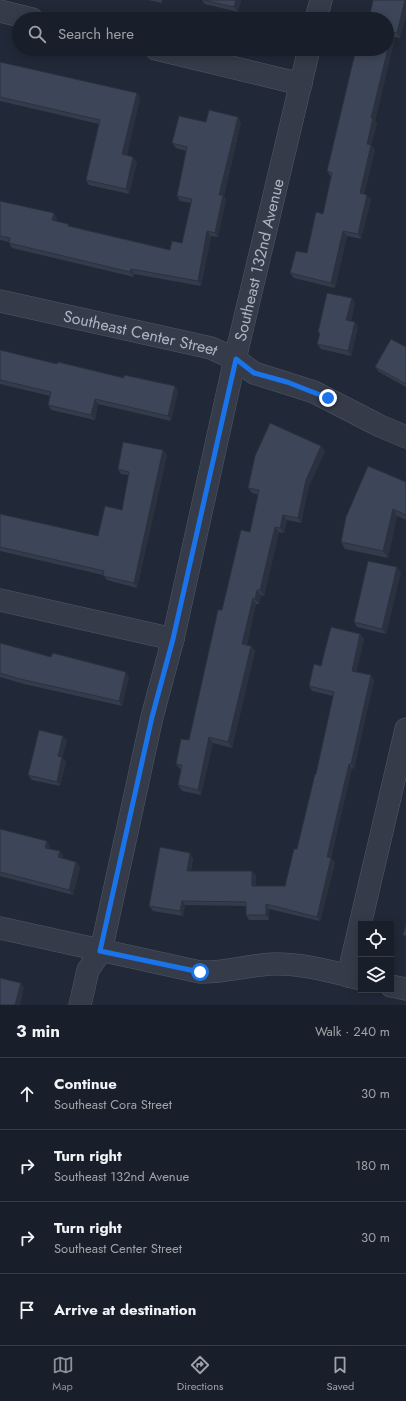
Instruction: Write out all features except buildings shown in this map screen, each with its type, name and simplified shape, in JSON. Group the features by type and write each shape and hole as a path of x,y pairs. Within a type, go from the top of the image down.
{"street":[{"path":"318,12 321,0"},
{"path":"0,11 12,14"},
{"path":"185,56 301,84"},
{"name":"Southeast 132nd Avenue","path":"80,1005 88,970 100,951 152,717 173,639 236,359 307,56"},
{"name":"Southeast Center Street","path":"0,301 211,348 236,359 254,373 314,392 380,426 406,437"},
{"path":"0,600 173,639"},
{"path":"0,928 200,972 219,973 249,966 275,964 355,977 406,729"},
{"path":"394,987 406,989"}],"route":[{"path":"200,972 100,951 152,717 173,639 236,359 254,373 287,382 328,398"}]}
